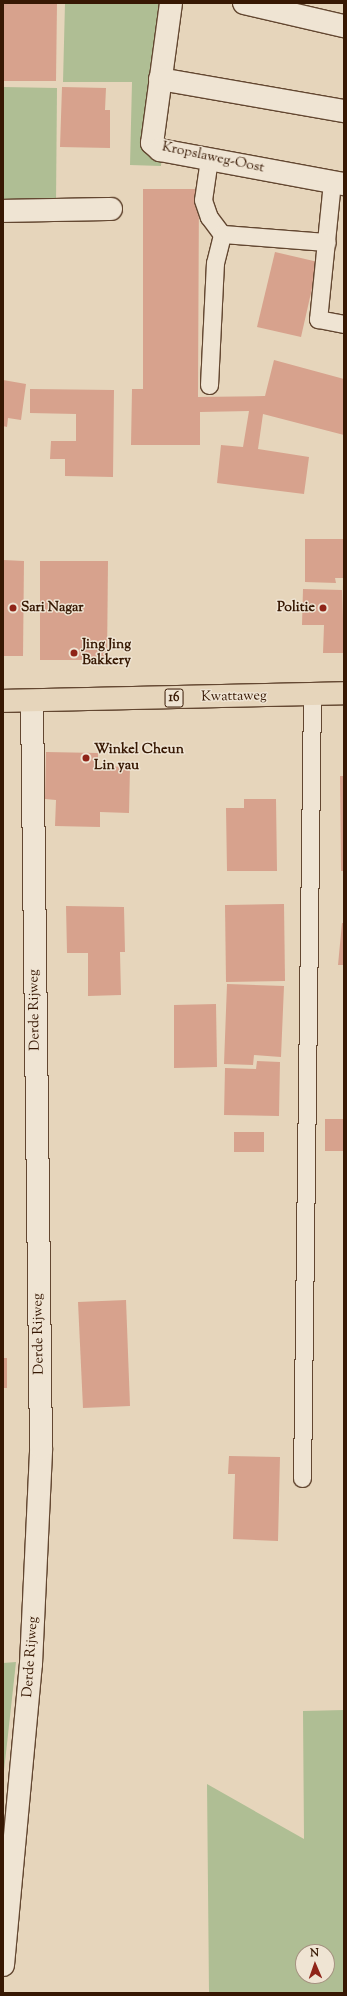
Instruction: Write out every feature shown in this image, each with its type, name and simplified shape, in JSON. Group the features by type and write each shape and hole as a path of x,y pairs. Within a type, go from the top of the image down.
{"main road":[{"name":"Kwattaweg","path":"3,701 312,695 344,693"}],"street":[{"name":"Kropslaweg-Oost","path":"171,3 152,143 160,150 338,183"},
{"path":"244,3 344,26"},
{"path":"160,80 344,111"},
{"path":"3,211 111,209"},
{"name":"Derde Rijweg","path":"3,1965 31,1664 41,1448 32,701"}],"lane":[{"path":"209,159 203,200 209,217 222,234 327,242"},
{"path":"338,183 327,242 318,319 344,324"},
{"path":"209,385 215,263 222,234"},
{"path":"302,1478 312,695"}],"green space":[{"path":"65,3 171,3 161,166 130,165 132,82 63,82"},
{"path":"3,87 57,88 56,203 3,202"},
{"path":"16,1662 3,1780 3,1663"},
{"path":"344,1710 344,1993 209,1993 207,1784 304,1839 303,1711"}],"building":[{"path":"3,3 57,3 56,81 3,81"},
{"path":"62,87 106,88 105,110 110,110 110,148 60,147"},
{"path":"143,189 199,189 198,397 265,396 274,360 344,379 344,435 263,414 258,449 309,457 304,494 217,483 221,445 243,447 249,411 200,412 200,445 131,445 132,389 143,389"},
{"path":"275,252 318,262 301,337 257,327"},
{"path":"3,380 26,384 21,420 8,418 7,427 3,426"},
{"path":"30,389 114,390 113,477 65,476 65,459 50,459 51,441 76,441 76,414 30,413"},
{"path":"305,539 344,539 344,578 335,578 336,583 305,582"},
{"name":"Sari Nagar","path":"3,560 24,561 23,656 3,656"},
{"path":"40,561 108,561 107,660 40,660"},
{"name":"Politie","path":"342,584 344,653 323,653 324,625 302,625 303,589 342,590"},
{"path":"46,752 98,753 98,766 130,767 129,813 100,812 100,827 55,826 56,800 45,799"},
{"path":"340,776 344,776 344,871 341,871"},
{"path":"244,799 276,799 277,871 227,871 226,808 244,808"},
{"path":"284,904 285,981 226,982 225,905"},
{"path":"66,906 124,907 125,952 120,952 121,995 88,996 88,953 67,953"},
{"path":"342,923 344,923 344,965 338,965"},
{"path":"227,984 284,986 281,1057 254,1055 253,1065 224,1064"},
{"path":"216,1004 217,1067 174,1068 174,1005"},
{"path":"257,1061 280,1062 279,1116 224,1115 225,1068 256,1069"},
{"path":"325,1119 344,1119 344,1151 325,1151"},
{"path":"234,1132 264,1132 264,1152 234,1152"},
{"path":"126,1300 130,1406 83,1408 78,1302"},
{"path":"3,1358 7,1358 7,1388 3,1388"},
{"path":"229,1456 280,1457 278,1541 233,1539 235,1474 228,1474"}],"place":[{"name":"Sari Nagar","path":"13,608"},
{"name":"Politie","path":"323,608"},
{"name":"Jing Jing Bakkery","path":"74,653"},
{"name":"Winkel Cheun Lin yau","path":"86,758"}]}
